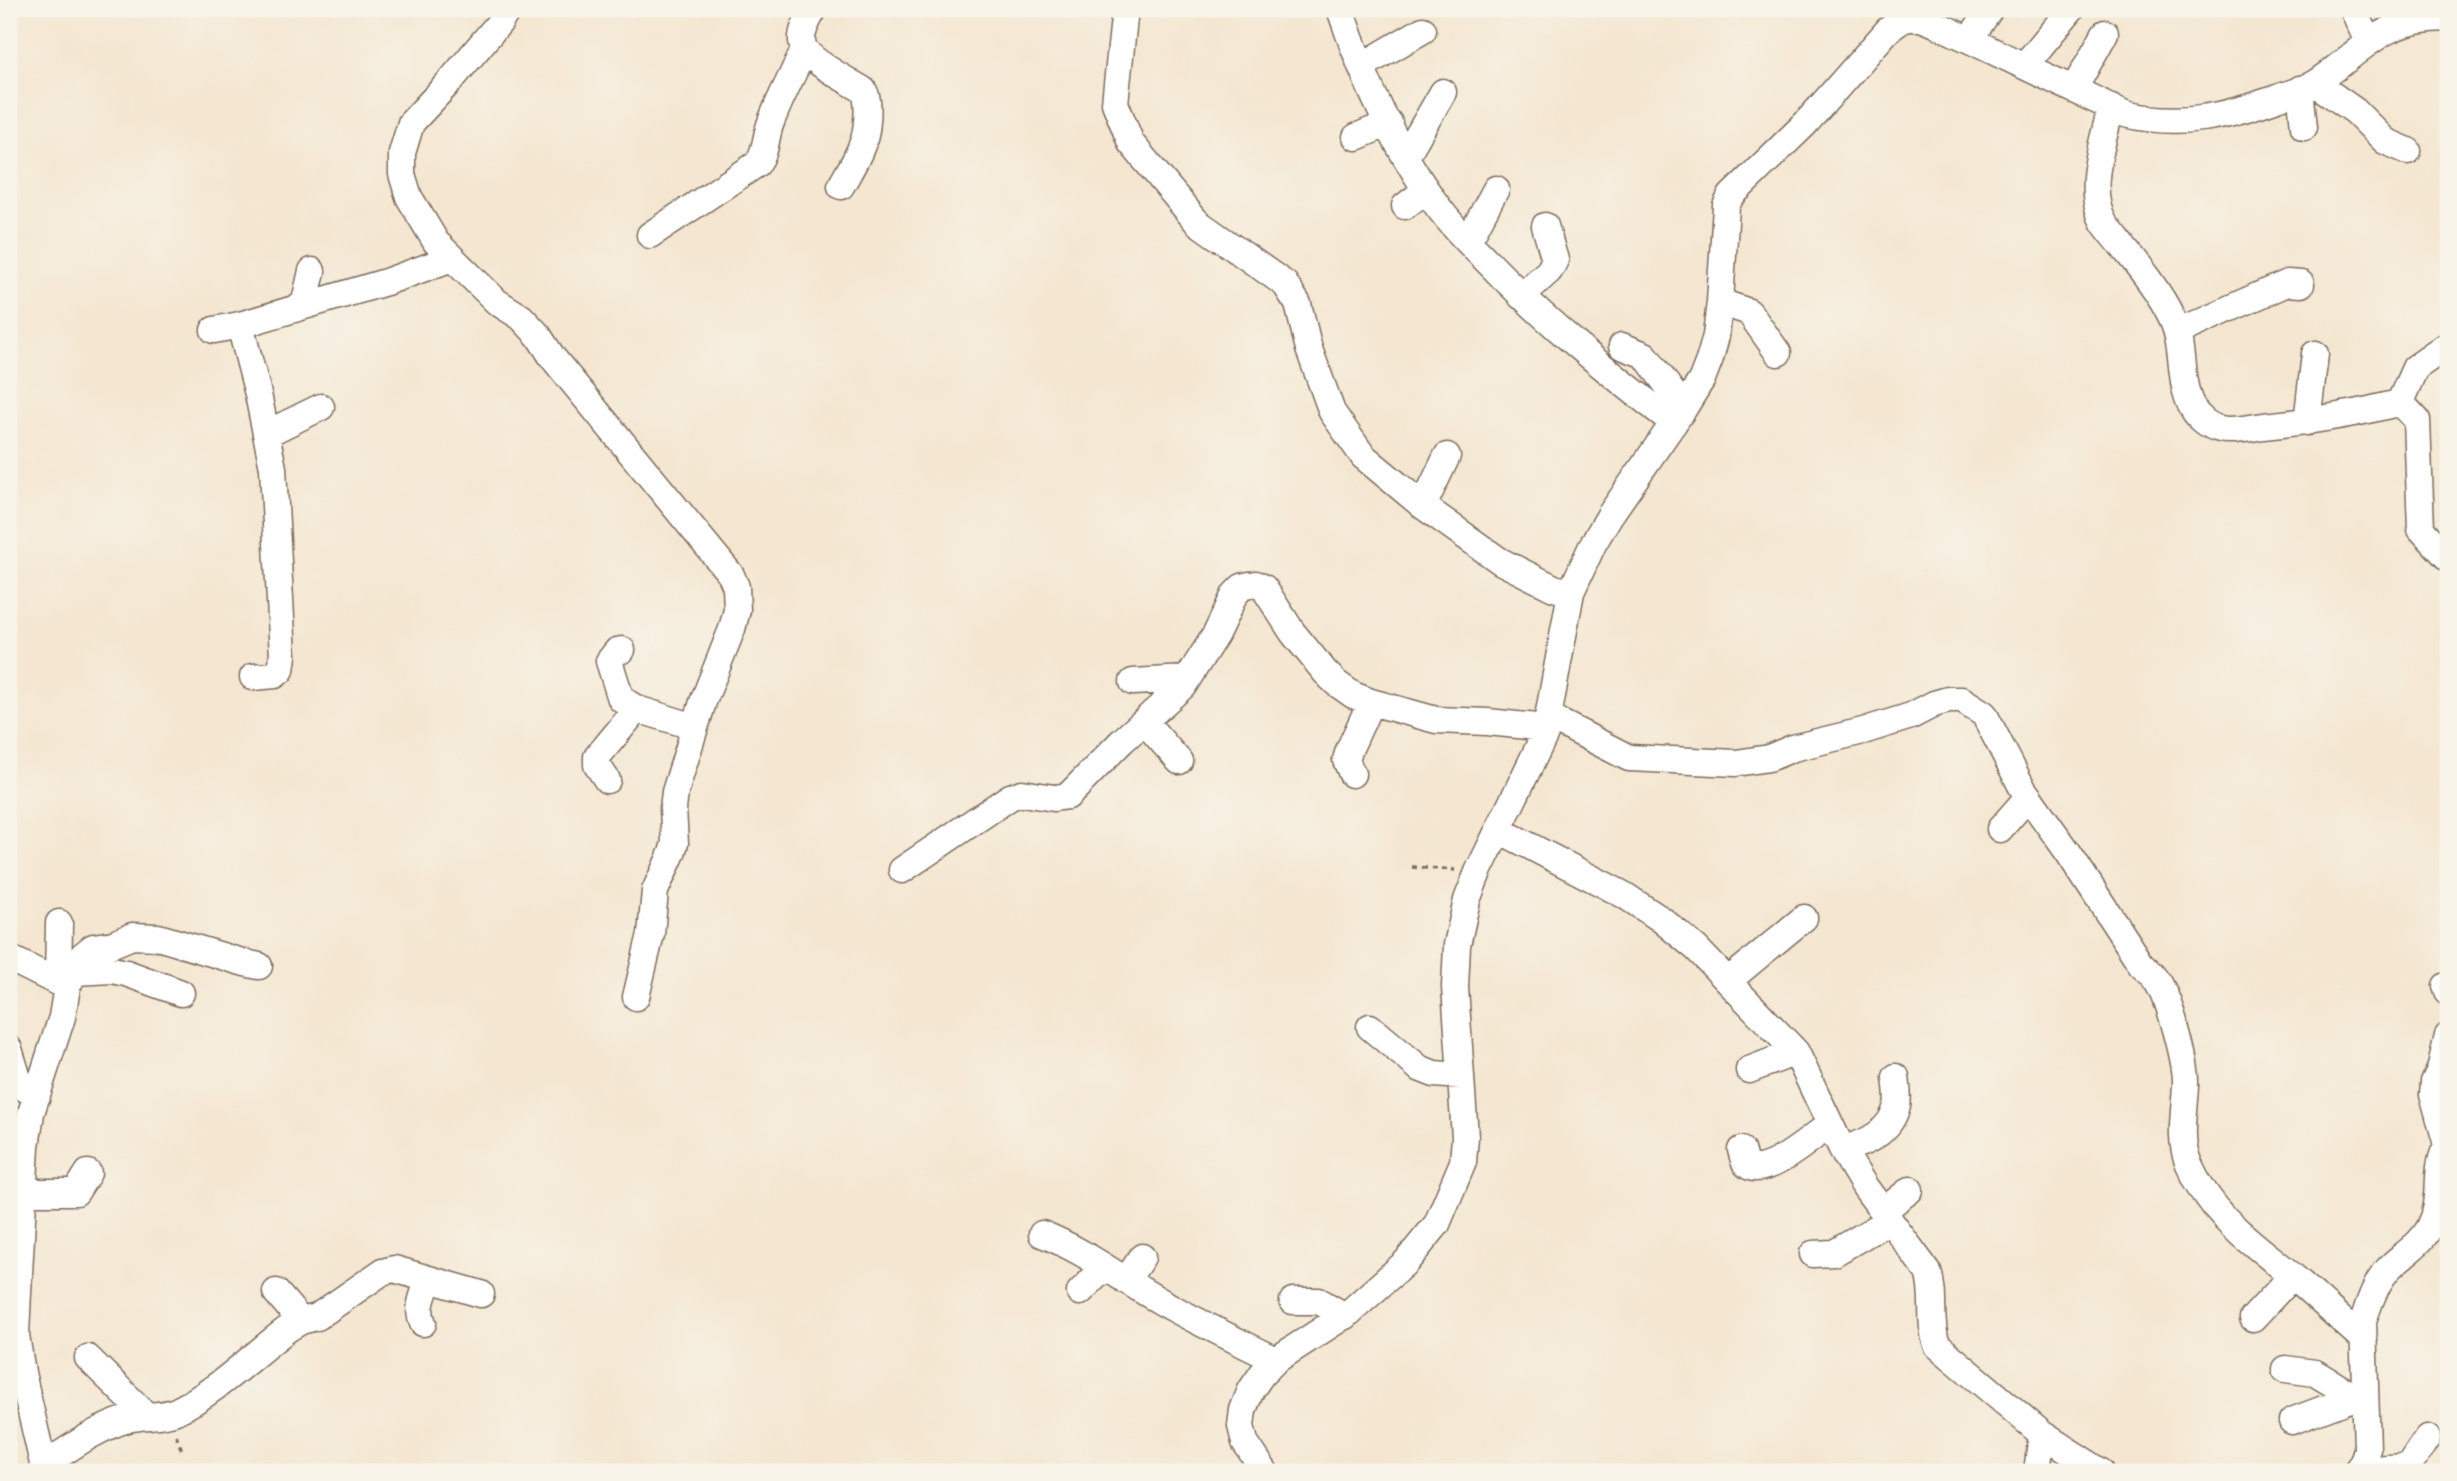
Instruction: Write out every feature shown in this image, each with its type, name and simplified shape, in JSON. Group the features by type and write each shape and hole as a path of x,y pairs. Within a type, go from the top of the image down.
{"street":[{"path":"508,9 452,79 411,122 402,153 402,174 409,197 436,242 497,302 521,317 538,335 731,575 736,587 737,610 675,792 675,843 655,891 651,934 636,997"},
{"path":"650,235 757,164 765,149 771,121 804,50 802,39 814,9"},
{"path":"1125,9 1115,103 1131,143 1197,222 1285,284 1298,304 1309,349 1332,412 1363,456 1423,506 1500,561 1524,575 1571,592"},
{"path":"1340,9 1362,66 1389,123 1426,190 1449,221 1521,296 1592,361 1679,415"},
{"path":"1970,39 1990,9"},
{"path":"2025,65 2071,9"},
{"path":"2353,9 2368,42"},
{"path":"1255,1457 1241,1426 1243,1410 1256,1382 1276,1360 1345,1316 1405,1262 1437,1224 1463,1162 1465,1137 1455,986 1457,945 1467,900 1548,723 1571,592 1610,514 1679,415 1702,379 1710,358 1720,302 1726,206 1731,196 1806,123 1888,30 1915,13 2125,114 2150,120 2201,119 2235,113 2308,86 2394,26 2419,20 2448,18"},
{"path":"1362,66 1423,30"},
{"path":"2074,89 2105,33"},
{"path":"804,50 867,94 869,102 865,138 841,186"},
{"path":"2304,127 2308,86"},
{"path":"2308,86 2355,111 2385,141 2408,151"},
{"path":"1406,156 1443,92"},
{"path":"2111,107 2099,158 2095,186 2096,209 2162,299 2177,332 2191,405 2208,424 2221,429 2307,422 2403,405 2417,420 2421,529 2448,558"},
{"path":"1356,137 1389,123"},
{"path":"1468,240 1496,189"},
{"path":"1405,206 1426,190"},
{"path":"1521,296 1549,271 1555,261 1545,226"},
{"path":"214,330 240,325 386,282 452,258"},
{"path":"304,306 312,271"},
{"path":"2177,332 2287,283 2301,284"},
{"path":"1720,302 1749,312 1778,353"},
{"path":"240,325 273,468 283,656 281,670 275,675 253,677"},
{"path":"2399,404 2415,368 2448,345"},
{"path":"1622,346 1645,355 1679,415"},
{"path":"2307,422 2315,355"},
{"path":"266,434 321,407"},
{"path":"1423,506 1447,456"},
{"path":"902,870 1010,797 1022,793 1054,798 1068,796 1187,679 1216,634 1235,594 1242,587 1256,584 1264,588 1293,633 1336,683 1371,702 1436,720 1548,723 1629,758 1736,763 1769,758 1793,748 1912,716 1934,704 1962,700 1984,714 2028,797 2068,852 2135,956 2157,979 2164,992 2183,1059 2186,1082 2182,1119 2187,1162 2200,1187 2218,1213 2236,1230 2364,1340"},
{"path":"622,650 612,654 609,661 621,699 638,709 695,727"},
{"path":"1133,682 1187,679"},
{"path":"1352,774 1346,761 1371,702"},
{"path":"607,780 597,765 597,757 638,709"},
{"path":"1144,721 1179,761"},
{"path":"2000,829 2028,797"},
{"path":"1499,830 1583,872 1662,920 1696,948 1796,1052 1842,1149 1865,1187 1928,1272 1933,1285 1933,1334 1937,1345 2042,1434 2101,1472"},
{"path":"1728,981 1804,918"},
{"path":"59,923 67,981 62,1017 18,1147 23,1192 15,1239 13,1334 44,1469 83,1439 129,1419 173,1412 204,1396 265,1345 300,1321 317,1317 382,1272 394,1269 481,1294"},
{"path":"67,981 83,956 93,947 139,936 158,936 259,965"},
{"path":"11,962 67,981 113,970 181,993"},
{"path":"1370,1027 1419,1068 1434,1074 1461,1076"},
{"path":"2356,1471 2363,1462 2367,1449 2360,1400 2363,1322 2366,1311 2379,1282 2390,1267 2429,1230 2439,1202 2440,1159 2448,1145 2433,1094 2448,1036"},
{"path":"9,1049 20,1085 37,1096"},
{"path":"1749,1070 1796,1052"},
{"path":"1842,1149 1863,1144 1881,1131 1892,1118 1898,1104 1896,1077"},
{"path":"1741,1150 1745,1163 1754,1168 1762,1168 1796,1150 1829,1124"},
{"path":"23,1192 76,1192 88,1173"},
{"path":"1813,1254 1834,1253 1886,1215 1910,1190"},
{"path":"1042,1234 1066,1243 1178,1311 1276,1360"},
{"path":"1080,1292 1142,1257"},
{"path":"2253,1318 2292,1276"},
{"path":"423,1322 419,1308 429,1279"},
{"path":"276,1292 300,1321"},
{"path":"1293,1301 1319,1301 1345,1316"},
{"path":"88,1358 147,1416"},
{"path":"2285,1369 2315,1373 2360,1400"},
{"path":"2291,1421 2360,1400"},
{"path":"2038,1472 2042,1434"},
{"path":"2356,1471 2409,1465 2427,1438"}],"path":[{"path":"1412,867 1478,872"}]}
